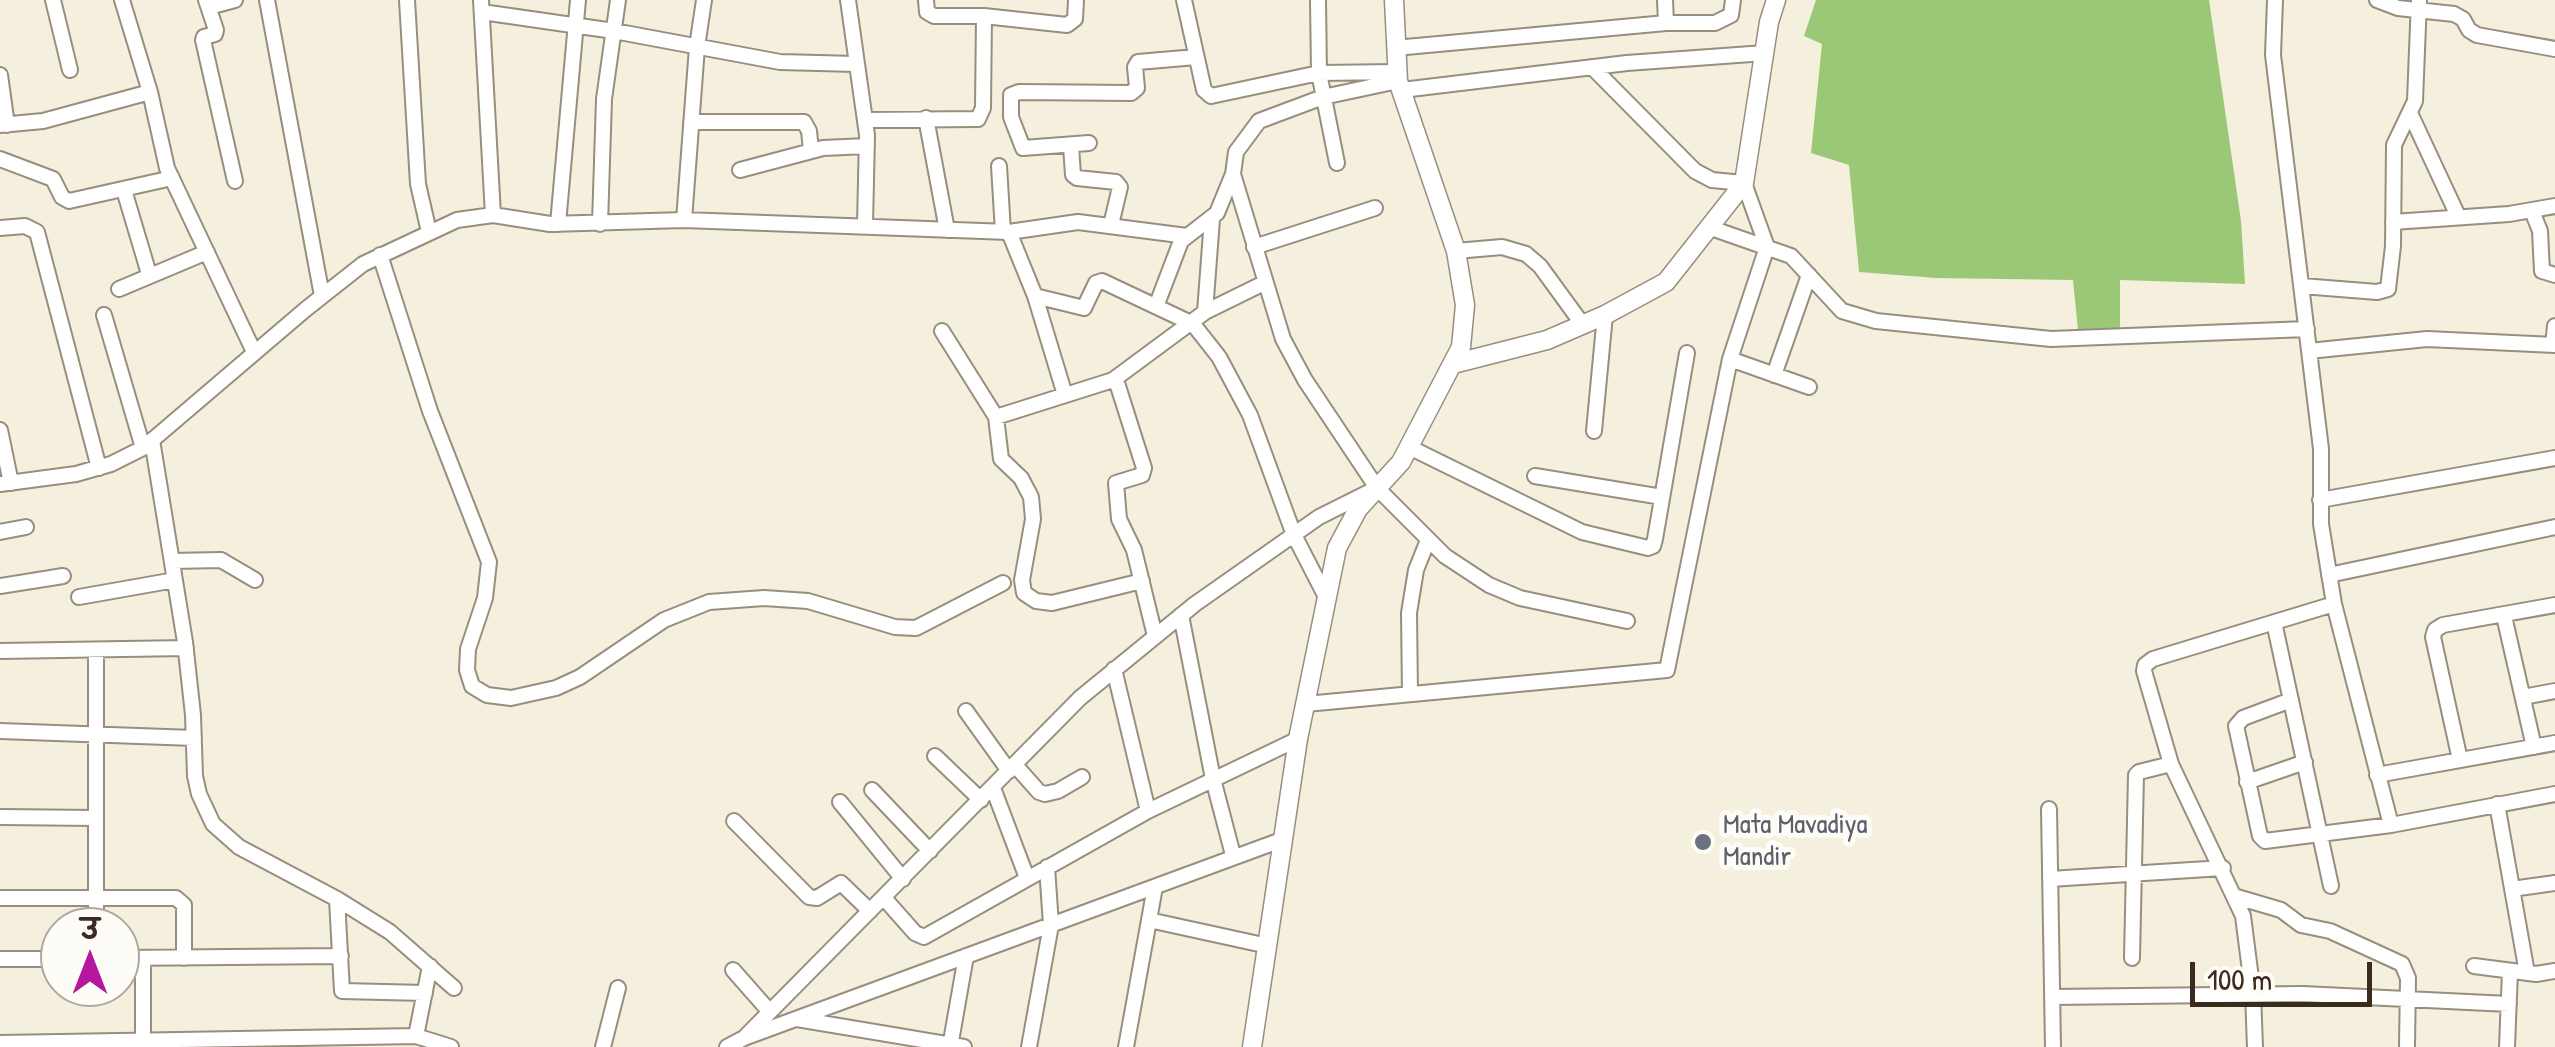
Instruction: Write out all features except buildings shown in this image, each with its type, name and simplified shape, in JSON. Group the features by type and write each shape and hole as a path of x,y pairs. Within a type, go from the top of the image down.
{"street":[{"path":"53,0 70,70"},
{"path":"122,0 172,178 254,352"},
{"path":"235,0 208,4 216,30 203,40 235,181"},
{"path":"266,0 322,296"},
{"path":"407,0 418,184 429,232"},
{"path":"558,224 578,0"},
{"path":"600,224 604,98 618,0"},
{"path":"684,220 704,0"},
{"path":"848,0 867,146 865,225"},
{"path":"926,0 929,15 1067,24 1074,20 1076,0"},
{"path":"1184,0 1204,90 1212,96 1320,73 1399,81"},
{"path":"1318,0 1320,73 1337,164"},
{"path":"1252,1047 1298,739 1337,548 1358,509 1401,462 1461,346 1465,305 1456,250 1399,81 1394,0"},
{"path":"1665,0 1666,23"},
{"path":"1395,48 1725,20 1731,16 1733,0"},
{"path":"1453,364 1547,340 1666,282 1744,183 1776,0"},
{"path":"2276,0 2274,55 2321,449 2320,500 2329,575 2391,824"},
{"path":"2377,0 2391,6 2419,6 2459,16 2477,35 2555,49"},
{"path":"492,215 481,6 575,28 780,62 856,64"},
{"path":"2302,286 2377,292 2388,289 2394,145 2410,113 2418,78 2419,6"},
{"path":"865,120 972,121 982,114 984,16"},
{"path":"1157,304 1178,248 1223,205 1236,152 1259,121 1323,97 1399,81 1765,53"},
{"path":"1089,143 1023,148 1010,114 1012,95 1131,93 1137,88 1138,62 1196,56"},
{"path":"1592,67 1695,171 1712,180 1744,183"},
{"path":"0,75 4,125 43,122 150,92"},
{"path":"2410,113 2458,216"},
{"path":"926,118 947,230"},
{"path":"691,122 804,122 811,150"},
{"path":"740,170 811,150 867,146"},
{"path":"1071,146 1073,175 1120,186 1110,225"},
{"path":"0,158 53,179 62,197 69,201 172,178"},
{"path":"999,166 1006,232 1035,296 1064,395"},
{"path":"1233,174 1274,318 1295,363 1376,488 1428,540 1489,585 1520,598 1626,621"},
{"path":"1306,704 1666,670 1730,360 1766,247 1744,183"},
{"path":"124,190 149,274"},
{"path":"2393,222 2555,206"},
{"path":"1254,247 1374,208"},
{"path":"2532,211 2540,231 2542,271 2555,275"},
{"path":"0,430 6,484 99,468 148,444 322,296 380,256 457,220 492,215 558,224 684,220 1006,232 1068,222 1187,236"},
{"path":"1204,312 1212,218"},
{"path":"0,228 25,226 37,232 99,468"},
{"path":"1711,228 1791,256 1833,302 1852,315 1996,334 2078,338 2307,329"},
{"path":"1456,250 1502,247 1526,254 1540,266 1583,325"},
{"path":"118,289 208,252"},
{"path":"380,256 430,410 489,562 485,598 468,650 467,670 472,686 487,696 511,698 556,688 580,677 664,620 708,602 764,598 808,601 895,627 916,628 1003,583"},
{"path":"1774,375 1809,275"},
{"path":"1035,296 1084,308 1096,283 1102,281 1193,324 1219,357 1250,415 1294,535 1327,599"},
{"path":"996,417 1113,380 1193,324 1204,312 1264,283"},
{"path":"104,315 148,444 186,648 199,794 214,824 239,847 390,932 454,988"},
{"path":"1594,432 1605,315"},
{"path":"2309,350 2427,339 2554,345 2555,326"},
{"path":"942,331 996,417 1002,459 1021,478 1032,508 1022,580 1024,593 1036,601 1052,603 1142,581"},
{"path":"1409,448 1582,532 1643,548 1653,546 1687,353"},
{"path":"1730,360 1809,388"},
{"path":"1113,380 1144,468 1142,475 1118,480 1120,519 1134,550 1156,636"},
{"path":"2320,500 2555,458"},
{"path":"1535,476 1662,497"},
{"path":"744,1038 1080,698 1181,615 1319,517 1376,488"},
{"path":"0,532 26,527"},
{"path":"2329,575 2555,527"},
{"path":"1410,694 1410,613 1416,570 1428,540"},
{"path":"172,561 221,560 255,580"},
{"path":"0,586 64,576"},
{"path":"79,597 175,580"},
{"path":"2255,1047 2246,930 2237,897 2171,764 2145,678 2145,665 2153,659 2334,604"},
{"path":"2460,760 2433,632 2443,625 2555,606"},
{"path":"1181,615 1233,855"},
{"path":"2504,616 2534,747"},
{"path":"2274,622 2331,886"},
{"path":"0,651 186,648"},
{"path":"95,907 96,651"},
{"path":"1114,670 1148,810"},
{"path":"2523,697 2555,691"},
{"path":"2291,700 2237,722 2247,782 2260,836 2265,841 2391,824 2555,794"},
{"path":"966,712 1012,768 1039,792 1058,791 1082,777"},
{"path":"0,731 194,738"},
{"path":"884,898 915,933 924,937 1148,810 1298,739"},
{"path":"2377,775 2555,743"},
{"path":"935,756 981,800"},
{"path":"2247,782 2304,762"},
{"path":"2132,958 2136,775 2171,764"},
{"path":"993,788 1027,878"},
{"path":"872,790 930,851"},
{"path":"840,802 903,878"},
{"path":"2497,804 2527,973"},
{"path":"2049,808 2053,1047"},
{"path":"0,817 96,818"},
{"path":"734,821 810,897 817,898 841,883 870,911"},
{"path":"727,1047 796,1018 1284,839"},
{"path":"1029,1047 1052,925 1047,866"},
{"path":"2050,879 2223,868"},
{"path":"2512,889 2555,883"},
{"path":"1126,1047 1155,886"},
{"path":"2237,897 2281,910 2301,925 2336,933 2402,964 2407,969 2407,1047"},
{"path":"0,898 180,899 184,906 184,958"},
{"path":"337,899 340,985 347,994 425,993"},
{"path":"1149,920 1268,946"},
{"path":"140,958 340,956"},
{"path":"796,1018 955,1046 966,956"},
{"path":"143,1044 144,958"},
{"path":"0,960 40,959"},
{"path":"416,1036 430,966"},
{"path":"2474,966 2527,973 2555,972"},
{"path":"733,970 770,1012"},
{"path":"2507,1047 2510,971"},
{"path":"603,1047 618,988"},
{"path":"2052,997 2253,994 2509,1004"},
{"path":"0,1043 325,1043 382,1042 416,1036 451,1047"}],"green space":[{"path":"1816,0 2209,0 2241,221 2245,284 2120,280 2120,330 2078,330 2073,280 1936,278 1859,272 1849,165 1811,153 1822,44 1804,36"}],"place":[{"name":"Mata Mavadiya Mandir","path":"1703,842"}]}
